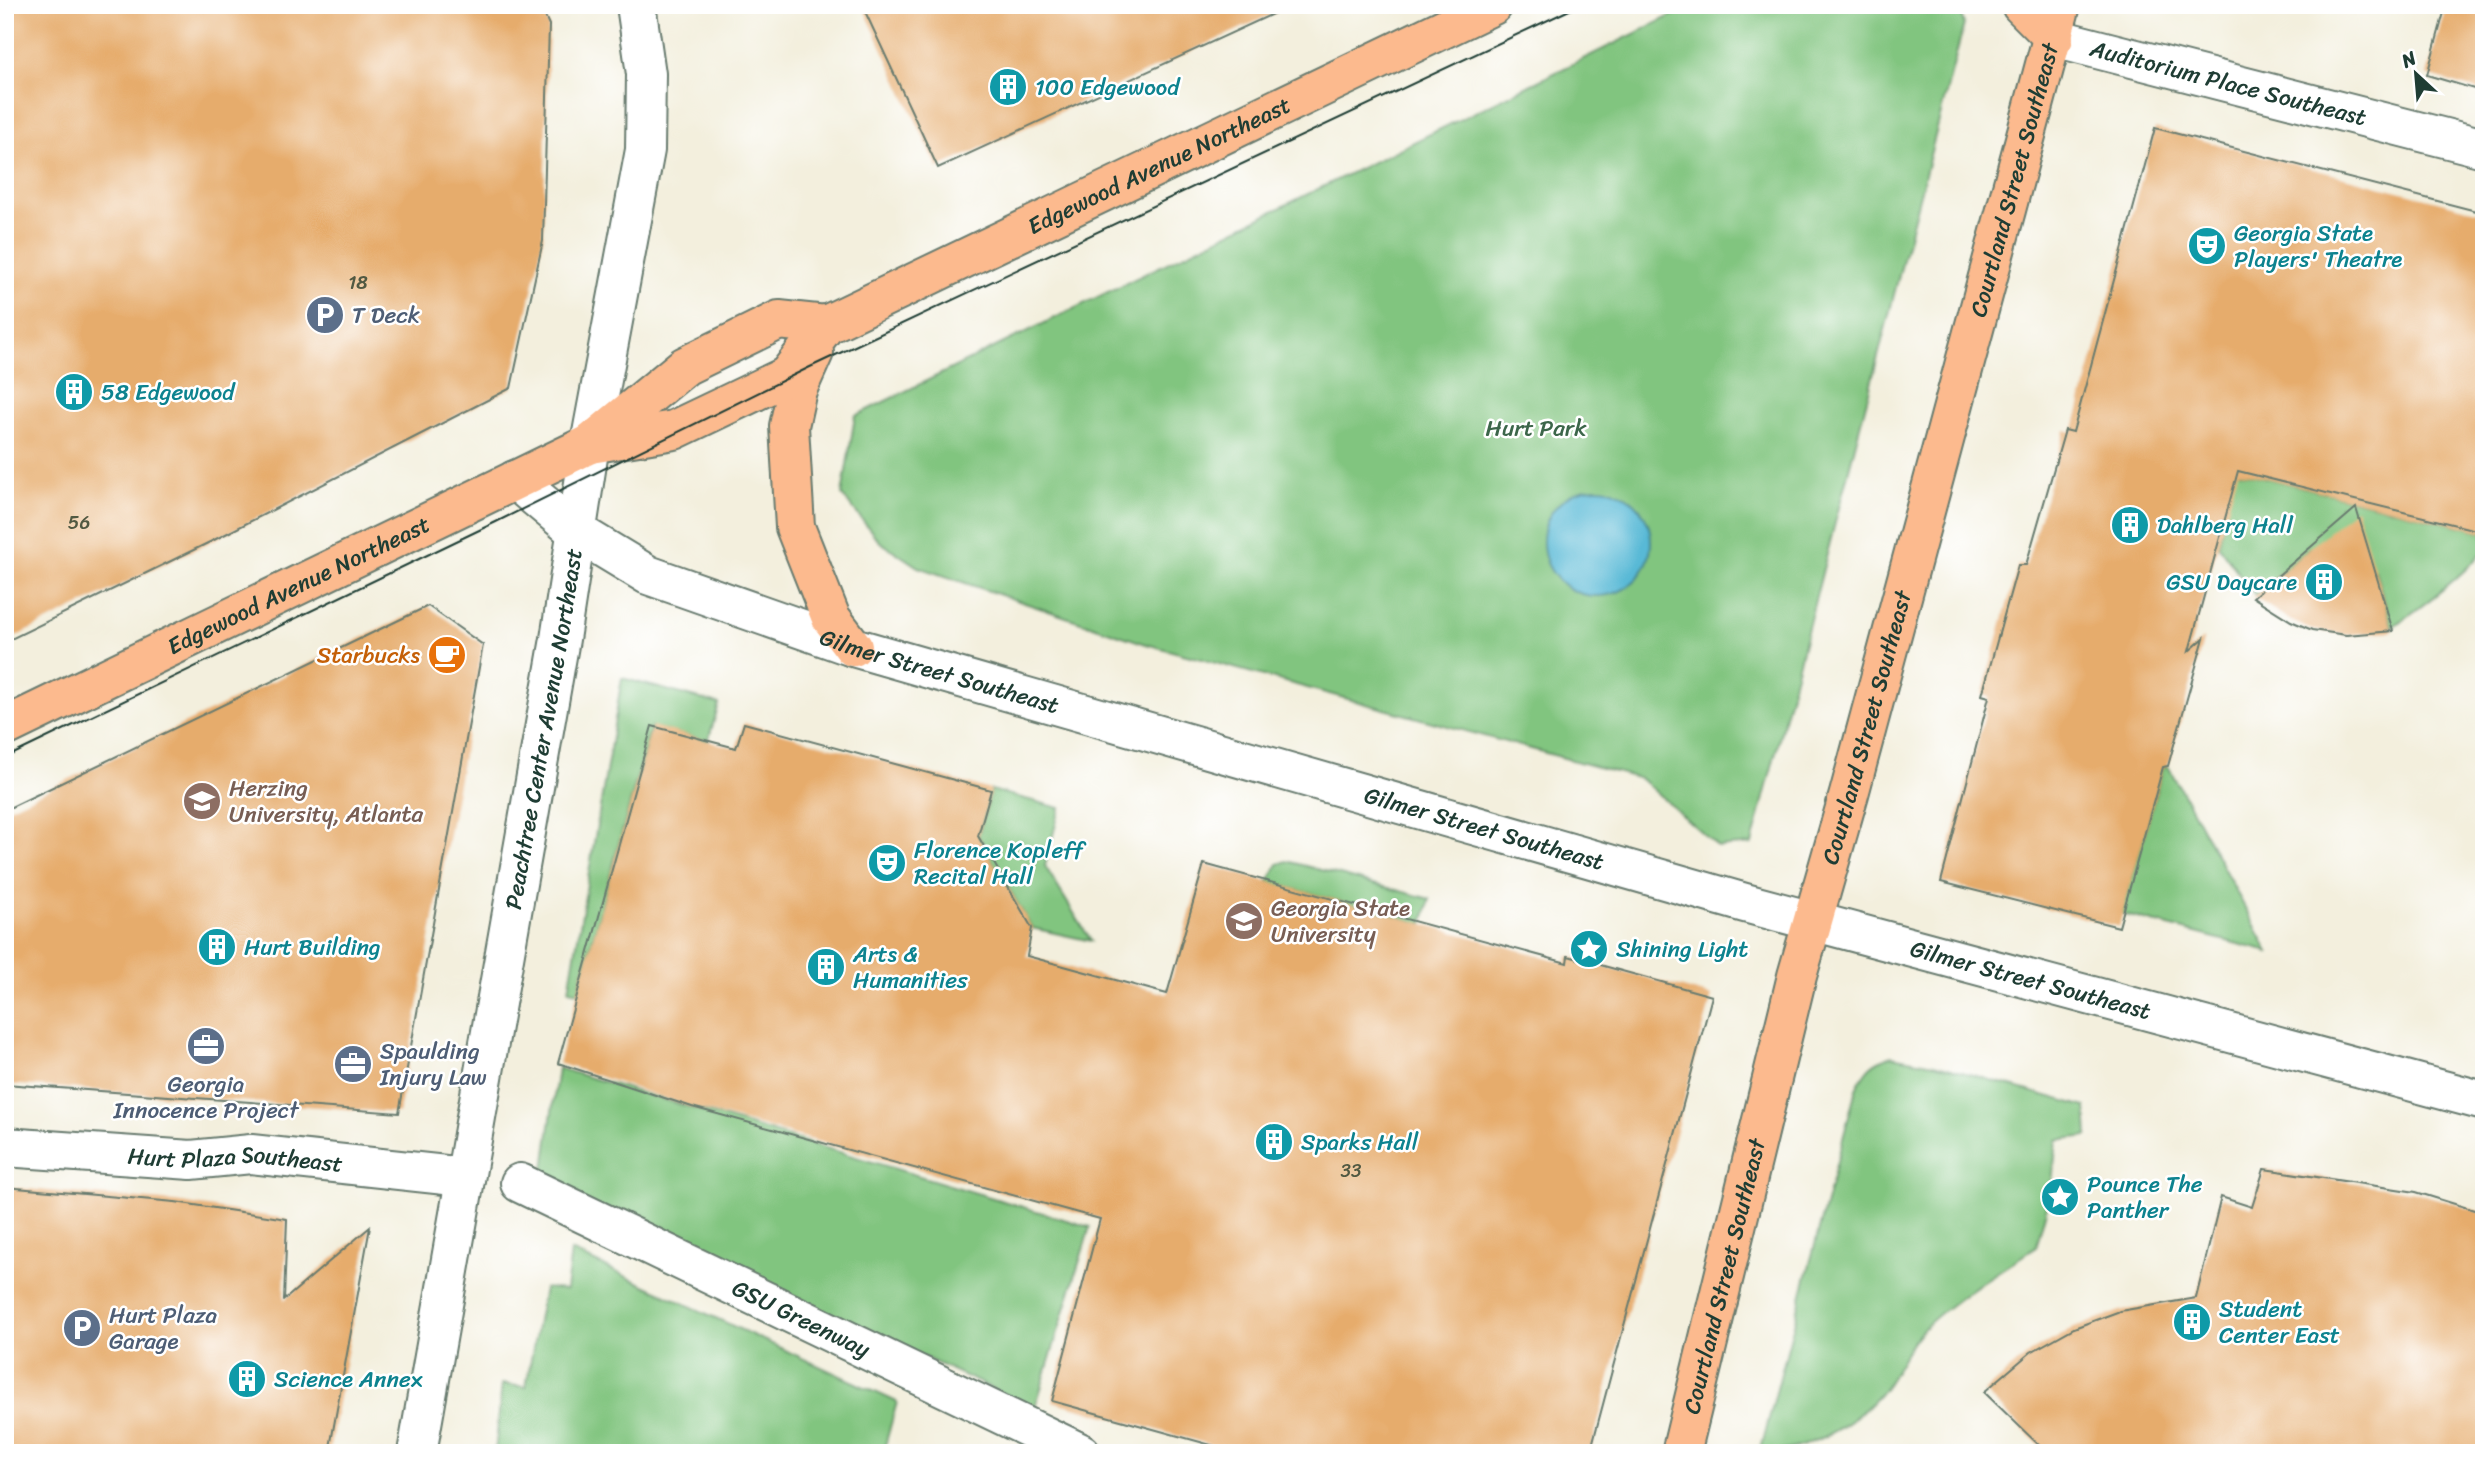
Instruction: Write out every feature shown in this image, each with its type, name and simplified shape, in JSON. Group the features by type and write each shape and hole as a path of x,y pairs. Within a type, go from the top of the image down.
{"main road":[{"name":"Edgewood Avenue Northeast","path":"590,444 674,430 787,376 827,325 1493,5"},
{"path":"2021,5 2057,22"},
{"name":"Courtland Street Southeast","path":"1682,1450 1812,919 1849,794 2057,22"},
{"name":"Edgewood Avenue Northeast","path":"5,727 590,444 685,366 779,320 827,325"},
{"path":"827,325 797,390 788,439 790,473 795,527 807,563 831,618 853,647"}],"street":[{"name":"Peachtree Center Avenue Northeast","path":"417,1453 590,444 645,150 646,74 636,5"},
{"name":"Auditorium Place Southeast","path":"2057,22 2484,148"},
{"name":"Gilmer Street Southeast","path":"515,480 577,532 648,575 853,647 1731,899 2484,1101"},
{"name":"Hurt Plaza Southeast","path":"5,1147 191,1160 250,1154 464,1177"},
{"name":"GSU Greenway","path":"520,1183 1081,1453"}],"green space":[{"name":"Hurt Park","path":"1693,5 1958,5 1964,24 1752,844 1718,847 1641,779 1146,644 918,567 879,541 842,495 855,416"},
{"path":"2222,467 2484,532 2484,551 2440,592 2392,627 2375,570 2310,548 2255,595 2218,545 2225,517"},
{"path":"622,678 719,704 708,741 651,727 578,992 569,990"},
{"path":"2168,766 2269,952 2122,914 2163,767"},
{"path":"991,790 1060,808 1045,866 1091,941 1032,928 978,836"},
{"path":"1287,861 1430,899 1423,924 1268,882 1278,864"},
{"path":"1892,1056 1934,1064 2086,1107 2088,1136 2057,1140 2051,1191 2036,1247 1963,1296 1923,1329 1878,1396 1854,1418 1824,1437 1792,1449 1760,1453 1856,1089 1870,1067"},
{"path":"558,1068 1090,1227 1035,1408 542,1183"},
{"path":"571,1251 897,1402 883,1453 495,1453 502,1384 526,1387 544,1288 566,1290"}],"water":[{"path":"1597,488 1618,492 1635,504 1647,521 1651,542 1647,563 1635,580 1618,592 1597,596 1576,592 1559,580 1547,563 1543,542 1547,521 1559,504 1576,492"}],"building":[{"name":"T Deck","path":"5,5 540,5 549,25 543,241 511,388 214,540 5,642"},
{"name":"100 Edgewood","path":"862,5 1292,5 938,168"},
{"path":"2446,5 2484,5 2484,92 2427,75"},
{"name":"Dahlberg Hall","path":"2155,128 2484,213 2484,532 2238,471 2189,651 2204,638 2168,766 2163,767 2119,927 1941,882 1989,697 1982,695 2018,565 2026,565 2065,430 2073,432"},
{"name":"GSU Daycare","path":"2356,508 2393,631 2346,635 2312,630 2291,621 2253,597"},
{"name":"Hurt Building","path":"428,606 483,645 399,1113 5,1084 5,810"},
{"path":"744,723 991,790 978,836 1032,928 1027,956 1167,994 1204,864 1567,963 1568,956 1712,996 1590,1453 1240,1453 1052,1401 1100,1219 692,1107 558,1063 652,726 736,748"},
{"name":"Student Center East","path":"2264,1169 2416,1192 2484,1213 2484,1453 2047,1453 1984,1392 2031,1352 2074,1328 2120,1311 2196,1298 2221,1197 2252,1207"},
{"path":"5,1187 175,1202 287,1219 284,1300 370,1227 329,1453 5,1453"}],"tram line":[{"path":"5,758 496,522 808,368 1580,5"}],"place":[{"name":"100 Edgewood","path":"1008,87"},
{"name":"Georgia State Players' Theatre","path":"2207,246"},
{"name":"T Deck","path":"325,315"},
{"name":"58 Edgewood","path":"74,392"},
{"name":"Dahlberg Hall","path":"2130,525"},
{"name":"GSU Daycare","path":"2324,582"},
{"name":"Starbucks","path":"447,655"},
{"name":"Herzing University, Atlanta","path":"202,801"},
{"name":"Florence Kopleff Recital Hall","path":"887,863"},
{"name":"Georgia State University","path":"1244,921"},
{"name":"Hurt Building","path":"217,947"},
{"name":"Shining Light","path":"1589,949"},
{"name":"Arts & Humanities","path":"826,967"},
{"name":"Georgia Innocence Project","path":"206,1046"},
{"name":"Spaulding Injury Law","path":"353,1064"},
{"name":"Sparks Hall","path":"1274,1142"},
{"name":"Pounce The Panther","path":"2060,1197"},
{"name":"Student Center East","path":"2192,1322"},
{"name":"Hurt Plaza Garage","path":"82,1328"},
{"name":"Science Annex","path":"247,1379"}]}
